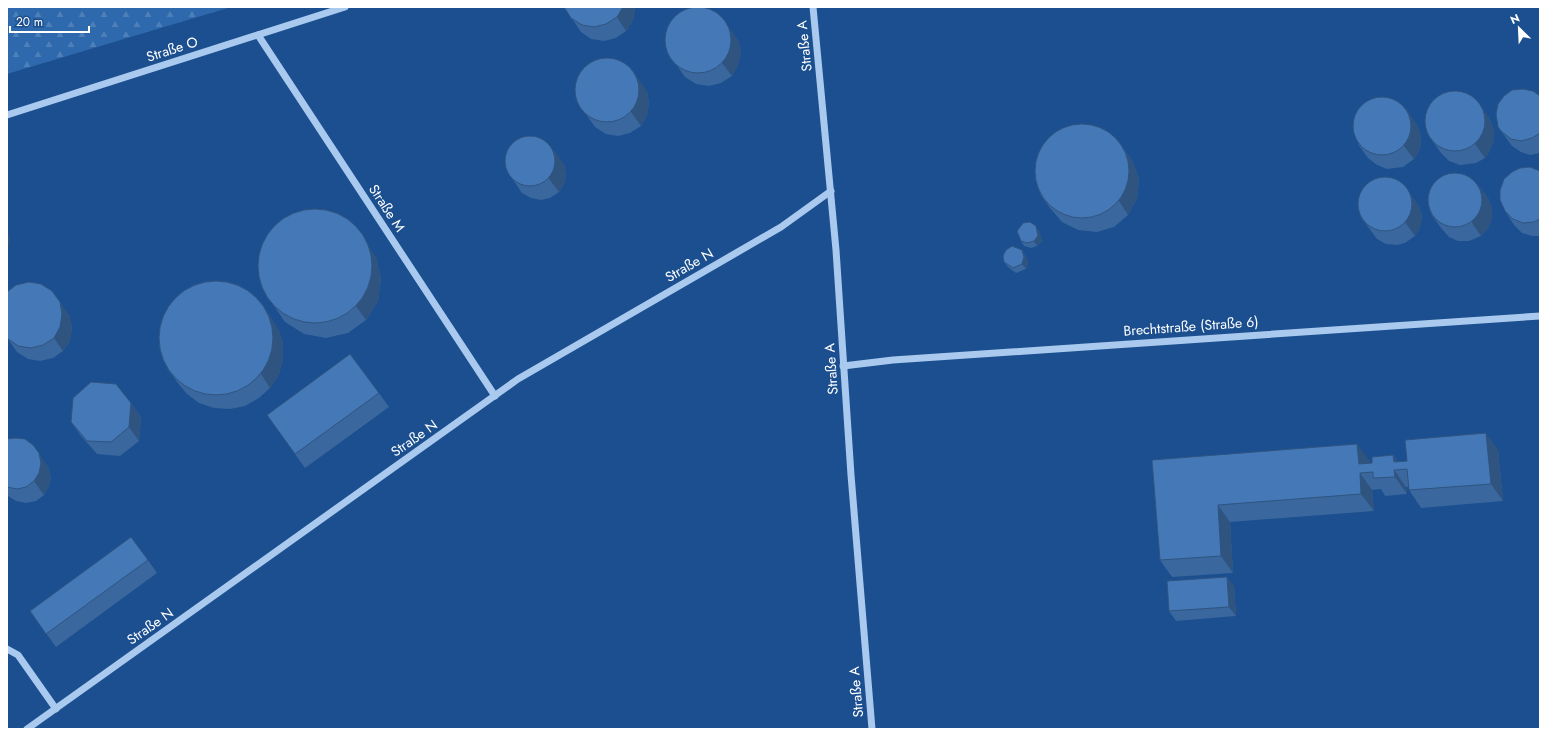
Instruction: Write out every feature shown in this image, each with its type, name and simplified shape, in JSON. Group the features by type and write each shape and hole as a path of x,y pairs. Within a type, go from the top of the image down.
{"street":[{"name":"Straße O","path":"7,115 345,7"},
{"name":"Straße A","path":"813,7 831,191 843,366 872,729"},
{"name":"Straße M","path":"258,35 495,396"},
{"name":"Straße N","path":"27,729 525,375 781,227 831,191"},
{"name":"Brechtstraße (Straße 6)","path":"843,366 900,359 1540,316"},
{"path":"7,649 18,656 56,709"}],"green space":[{"path":"7,7 231,7 7,74"}],"building":[{"path":"564,7 623,7 617,17 606,24 594,27 582,25 571,18"},
{"path":"698,7 710,10 721,17 728,28 731,40 728,52 721,63 710,70 698,73 686,70 675,63 668,52 665,40 668,28 675,17 686,10"},
{"path":"607,58 619,60 630,67 637,78 639,90 637,102 630,113 619,120 607,122 595,120 584,113 577,102 575,90 577,78 584,67 595,60"},
{"path":"1523,89 1533,91 1540,96 1540,133 1532,138 1521,141 1511,139 1502,132 1498,127 1496,114 1498,104 1504,96 1512,90"},
{"path":"1455,91 1467,93 1480,104 1483,109 1485,121 1483,133 1472,146 1467,149 1455,151 1443,149 1430,138 1427,133 1425,121 1427,109 1438,96 1443,93"},
{"path":"1376,97 1388,97 1403,105 1411,120 1411,132 1403,147 1388,155 1376,155 1361,147 1353,132 1353,120 1361,105"},
{"path":"1082,124 1100,128 1115,138 1125,153 1129,171 1125,189 1115,204 1100,214 1082,218 1064,214 1049,204 1039,189 1035,171 1039,153 1049,138 1064,128"},
{"path":"525,136 535,136 548,143 555,156 555,166 548,179 535,186 525,186 516,182 509,175 505,166 505,156 509,147 516,140"},
{"path":"1530,167 1540,171 1540,219 1534,222 1523,223 1513,219 1505,211 1500,200 1500,190 1504,179 1512,172 1520,168"},
{"path":"1450,173 1460,173 1470,177 1478,185 1482,195 1482,205 1478,215 1470,223 1460,227 1450,227 1440,223 1432,215 1428,205 1428,195 1432,185 1440,177"},
{"path":"1380,177 1390,177 1404,185 1410,194 1412,204 1410,214 1404,223 1390,231 1380,231 1370,226 1363,219 1358,209 1358,199 1363,189 1370,182"},
{"path":"315,209 337,214 355,226 367,244 372,266 367,288 355,306 337,318 315,323 293,318 275,306 263,288 258,266 263,244 275,226 293,214"},
{"path":"1030,222 1036,226 1038,236 1034,241 1027,243 1021,241 1017,231 1023,223"},
{"path":"1012,246 1022,250 1024,257 1022,264 1013,268 1004,262 1003,256 1006,250"},
{"path":"216,281 238,285 256,298 269,316 273,338 269,360 256,378 238,391 216,395 194,391 176,378 163,360 159,338 163,316 176,298 194,285"},
{"path":"29,282 41,284 52,291 60,302 62,314 60,327 54,338 43,345 31,348 18,346 7,338 7,292 16,285"},
{"path":"350,354 379,393 295,454 267,415"},
{"path":"91,382 116,384 131,403 129,427 111,442 87,441 71,422 73,398"},
{"path":"1486,433 1491,484 1409,490 1407,469 1394,470 1395,477 1373,478 1373,472 1360,473 1361,494 1218,505 1221,556 1160,560 1152,460 1357,444 1359,464 1372,463 1372,457 1393,455 1394,462 1407,461 1405,440"},
{"path":"7,439 25,439 33,445 39,453 41,463 39,473 34,481 26,487 17,489 7,487"},
{"path":"131,537 148,560 46,634 30,611"},
{"path":"1227,577 1229,607 1169,611 1167,581"}]}
